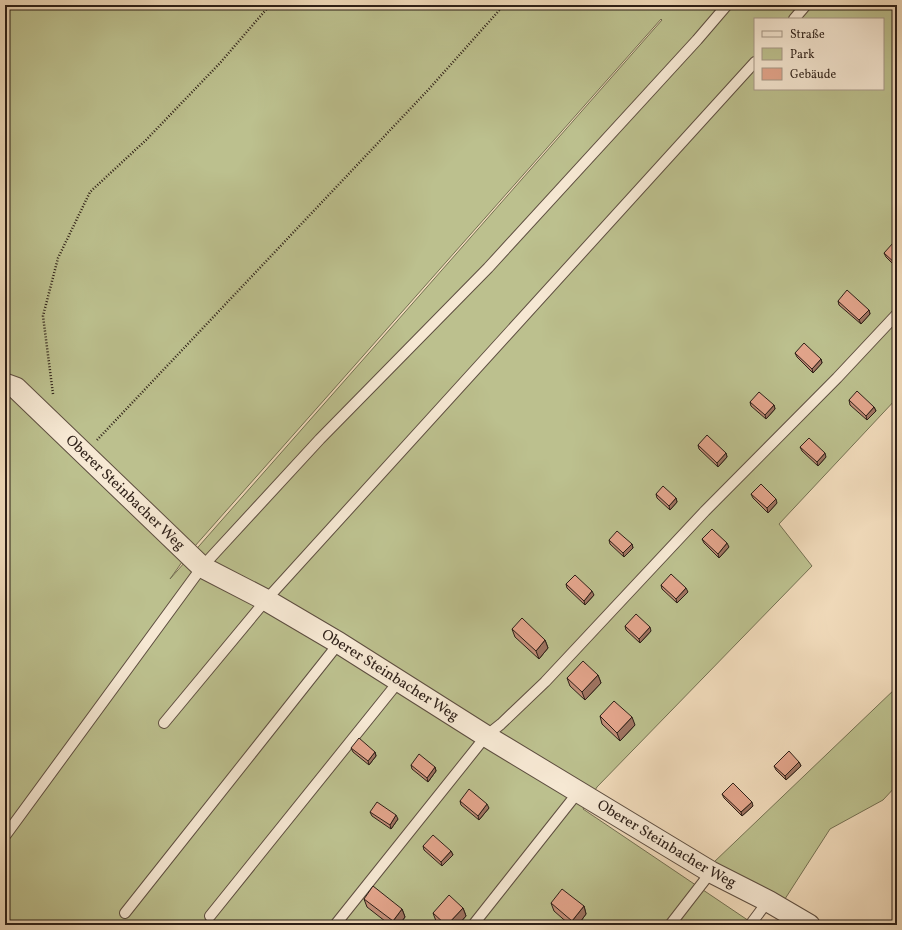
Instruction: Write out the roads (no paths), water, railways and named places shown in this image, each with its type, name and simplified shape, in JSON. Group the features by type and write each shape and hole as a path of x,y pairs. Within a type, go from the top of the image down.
{"street":[{"name":"Oberer Steinbacher Weg","path":"5,384 16,388 202,567 266,600 339,643 486,736 711,872 768,901 809,925"}],"lane":[{"path":"5,836 202,567 320,439 488,268 697,40 727,5"},
{"path":"795,18 806,5"},
{"path":"164,723 266,600 754,63"},
{"path":"335,925 486,736 501,724 545,682 705,511 897,314"},
{"path":"125,913 339,643"},
{"path":"210,916 399,681"},
{"path":"473,925 579,792"},
{"path":"670,925 711,872"},
{"path":"750,925 768,901"}]}
